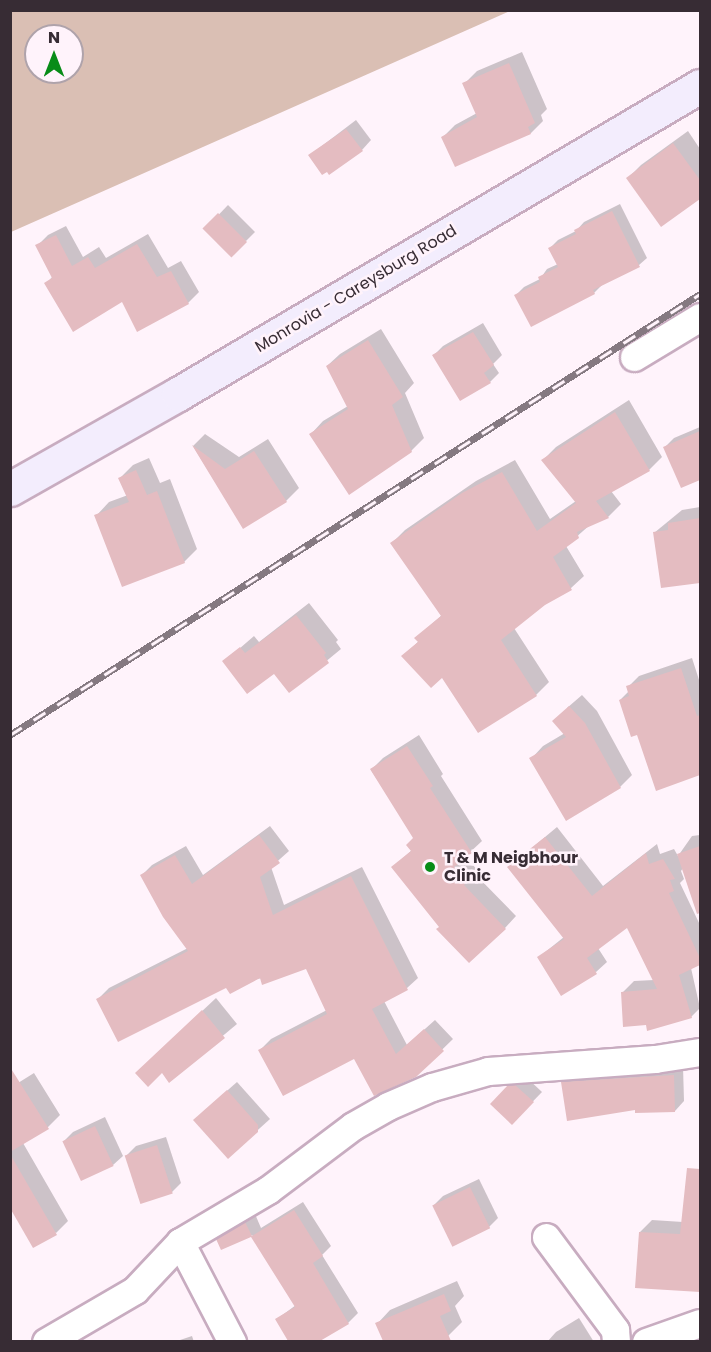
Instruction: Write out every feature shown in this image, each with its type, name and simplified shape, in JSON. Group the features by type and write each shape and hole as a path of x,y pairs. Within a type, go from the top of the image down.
{"main road":[{"name":"Monrovia - Careysburg Road","path":"10,489 178,394 700,86"}],"street":[{"path":"634,357 700,317"},
{"path":"45,1341 135,1290 180,1242 268,1190 353,1126 432,1087 488,1071 655,1059 700,1053"},
{"path":"546,1237 615,1330 616,1341"},
{"path":"180,1242 232,1341"},
{"path":"646,1341 700,1323"}],"shaded area":[{"path":"11,10 510,11 11,232"}],"building":[{"path":"509,63 535,123 528,127 531,134 455,167 441,137 477,117 462,83"},
{"path":"346,129 363,151 329,175 327,172 322,175 308,155"},
{"path":"673,143 700,180 700,199 661,227 626,178"},
{"path":"612,211 640,267 593,290 595,294 531,327 514,295 540,282 538,277 558,267 548,248 576,234 574,230"},
{"path":"218,213 247,242 231,258 202,229"},
{"path":"56,235 72,266 88,257 95,268 137,244 157,277 171,271 189,304 137,332 122,302 73,332 44,283 52,278 35,245"},
{"path":"473,332 494,365 484,373 491,383 460,401 432,355"},
{"path":"368,340 403,397 392,405 412,452 349,495 309,434 348,409 326,366"},
{"path":"615,412 650,471 596,501 609,518 577,532 579,538 553,557 572,590 545,605 501,640 537,696 478,733 442,678 431,688 401,656 418,642 414,638 441,616 390,543 462,493 502,472 537,531 576,503 541,460"},
{"path":"700,431 700,480 681,488 663,447"},
{"path":"192,445 225,469 254,451 287,502 243,529"},
{"path":"136,470 147,495 157,491 185,563 122,587 94,515 129,502 118,478"},
{"path":"700,518 700,583 661,588 653,532 668,530 668,523"},
{"path":"296,615 326,653 324,655 329,663 289,693 274,674 247,694 222,661 240,647 245,653"},
{"path":"681,668 697,716 700,715 700,775 656,791 637,735 631,737 619,700 629,696 626,686"},
{"path":"569,706 585,723 621,788 566,821 529,758 566,737 552,721"},
{"path":"407,746 433,786 430,788 472,853 454,867 467,882 464,885 506,929 469,963 436,929 439,927 391,867 411,851 406,845 413,838 370,769"},
{"path":"259,835 280,863 260,877 273,915 351,876 408,990 372,1009 396,1054 424,1029 444,1051 416,1077 374,1096 354,1059 283,1096 258,1050 327,1014 306,969 262,985 260,978 230,994 226,988 118,1042 96,999 188,951 163,917 140,875 175,855 192,884"},
{"path":"545,837 592,896 646,853 649,864 663,859 675,879 670,880 674,891 669,893 700,958 700,965 679,975 692,1018 647,1031 646,1025 623,1027 621,992 657,989 627,928 587,958 597,974 561,996 537,957 564,939 507,867"},
{"path":"700,846 700,913 697,914 677,854"},
{"path":"202,1010 225,1038 169,1083 162,1073 148,1087 135,1073"},
{"path":"10,1067 49,1129 10,1152"},
{"path":"674,1075 675,1112 635,1113 635,1110 567,1121 561,1082"},
{"path":"508,1085 515,1085 534,1102 512,1125 490,1104"},
{"path":"227,1090 258,1125 258,1132 228,1159 193,1120"},
{"path":"95,1126 114,1166 81,1181 62,1141"},
{"path":"157,1145 173,1194 140,1204 125,1156"},
{"path":"10,1154 57,1235 33,1248 10,1208"},
{"path":"687,1168 700,1169 700,1292 635,1288 639,1232 680,1234"},
{"path":"470,1187 490,1228 452,1247 432,1205"},
{"path":"294,1210 323,1256 313,1263 349,1324 320,1341 288,1341 275,1319 295,1307 251,1237 221,1250 216,1239 245,1222 252,1236"},
{"path":"444,1294 451,1311 440,1316 451,1341 383,1341 375,1323"}],"railway":[{"path":"10,735 700,294"}],"place":[{"name":"T & M Neigbhour Clinic","path":"430,867"}]}
